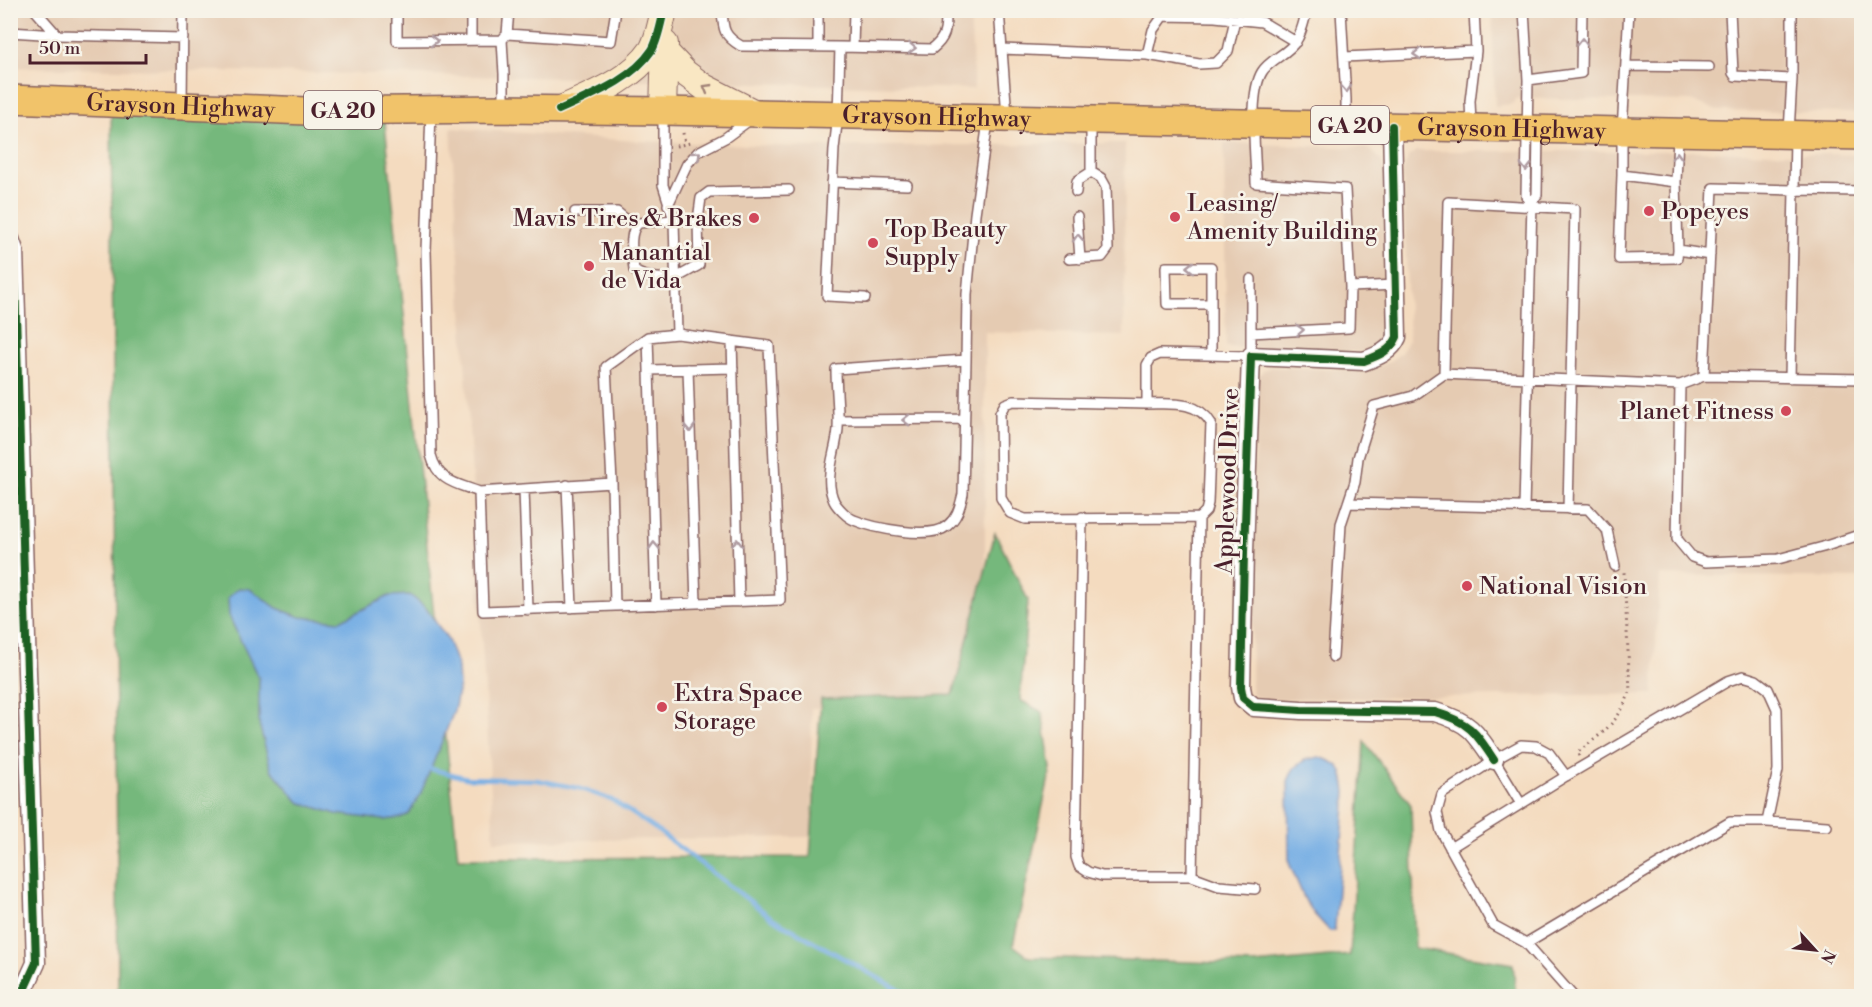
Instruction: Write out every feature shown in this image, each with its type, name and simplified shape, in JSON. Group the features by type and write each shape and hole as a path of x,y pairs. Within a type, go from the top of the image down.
{"main road":[{"name":"Grayson Highway","path":"10,99 306,111 504,109 663,111 1862,136"}],"street":[{"path":"663,111 665,10"},
{"path":"559,110 609,87 637,66 652,49 665,10"},
{"path":"665,52 685,73 704,87 757,114"},
{"name":"Applewood Drive","path":"1392,126 1397,337 1394,344 1377,357 1364,361 1251,356 1241,687 1243,698 1254,707 1265,709 1435,712 1456,718 1478,735 1494,760"},
{"path":"10,239 14,250 36,963 21,996"}],"lane":[{"path":"35,10 57,35"},
{"path":"182,106 183,10"},
{"path":"397,10 397,41 505,37 610,41 616,10"},
{"path":"471,10 471,40"},
{"path":"504,109 505,37 509,10"},
{"path":"722,10 723,28 730,39 741,46 932,49 941,42 946,30 946,10"},
{"path":"818,10 818,46"},
{"path":"853,47 855,10"},
{"path":"966,360 836,369 838,429 831,462 830,485 835,502 851,519 889,530 924,533 946,527 957,515 963,494 964,419 966,360 967,294 975,214 998,118 1003,49 999,10"},
{"path":"1251,333 1349,328 1350,287 1345,189 1256,183 1255,98 1262,73 1296,42 1307,10"},
{"path":"1341,10 1346,125"},
{"path":"1471,127 1470,101 1476,51 1474,10"},
{"path":"1524,10 1533,129 1526,196 1532,204 1524,508"},
{"path":"1528,80 1581,74 1582,10"},
{"path":"1629,10 1622,131 1619,259 1677,258 1678,131"},
{"path":"1730,10 1732,73 1792,79"},
{"path":"1790,378 1794,190 1792,10"},
{"path":"1147,55 1154,30 1163,16 1262,22 1296,42"},
{"path":"1003,49 1147,55 1199,64 1216,63 1228,51 1235,19"},
{"path":"10,32 183,38"},
{"path":"840,47 827,296 865,298"},
{"path":"1344,57 1476,51"},
{"path":"1627,66 1709,67"},
{"path":"431,110 426,251 431,455 434,465 444,479 479,492 612,483"},
{"path":"663,111 663,185 674,220 677,334"},
{"path":"668,205 687,164 698,152 725,138 757,114"},
{"path":"1091,120 1091,172"},
{"path":"1076,192 1077,181 1091,172"},
{"path":"1069,259 1102,257 1108,249 1106,187 1101,178 1091,172"},
{"path":"1622,175 1676,182"},
{"path":"832,182 907,185"},
{"path":"1704,376 1713,188 1862,191"},
{"path":"698,220 639,223 635,226 632,234 634,270 638,275 675,277 699,265 698,220 701,198 709,192 789,190"},
{"path":"1444,374 1448,202 1532,204 1575,208 1568,509"},
{"path":"575,212 617,212 635,226"},
{"path":"1077,217 1080,259"},
{"path":"1678,250 1710,255"},
{"path":"1211,304 1167,304 1166,267 1212,267 1211,355"},
{"path":"1147,404 1147,365 1151,358 1160,354 1251,356 1251,279"},
{"path":"1350,287 1396,285"},
{"path":"479,492 483,611 780,600 769,345 677,334 648,337 606,367 615,606"},
{"path":"648,337 656,605"},
{"path":"732,341 739,602"},
{"path":"649,370 733,368"},
{"path":"688,369 696,603"},
{"path":"1333,657 1341,524 1355,482 1358,458 1374,406 1413,396 1444,374 1680,385 1704,376 1862,379"},
{"path":"1680,385 1677,539 1692,556 1706,562 1778,559 1862,534"},
{"path":"1192,876 1199,518 1206,511 1208,503 1211,423 1206,415 1197,408 1181,404 1013,401 1005,404 1000,413 1001,498 1010,513 1025,519 1199,518"},
{"path":"838,420 964,419"},
{"path":"567,485 572,608"},
{"path":"524,489 528,610"},
{"path":"1348,503 1588,509 1607,530 1620,566"},
{"path":"1082,518 1076,857 1078,866 1102,876 1192,876 1219,886 1255,890"},
{"path":"1450,848 1566,776 1728,681 1743,676 1756,680 1768,689 1777,709 1778,770 1767,822"},
{"path":"1566,776 1549,753 1536,746 1521,745 1442,794 1437,812 1441,831 1493,925 1526,943 1573,996"},
{"path":"1494,760 1521,804"},
{"path":"1526,943 1730,822 1827,826"}],"path":[{"path":"674,146 684,144 683,133"},
{"path":"1585,765 1577,753 1617,719 1630,691 1620,566"}],"shaded area":[{"path":"970,10 974,89 575,78 11,67 11,11"},
{"path":"1492,11 1861,11 1861,113 1721,111 1690,101 1517,98 1512,104 1495,106"},
{"path":"451,128 637,141 805,147 1125,143 1124,336 985,332 985,706 811,708 812,837 494,841"},
{"path":"1224,143 1364,148 1371,150 1381,160 1384,170 1390,329 1382,344 1363,352 1226,347"},
{"path":"1417,151 1700,151 1861,155 1861,578 1660,575 1653,694 1267,699 1253,695 1251,687 1257,377 1270,367 1367,371 1387,363 1400,354 1409,340 1403,170 1409,157"}],"green space":[{"path":"111,101 384,113 458,858 810,857 821,699 953,695 995,533 1028,600 1020,700 1042,712 1051,768 1013,945 1029,957 1254,964 1350,955 1364,741 1411,805 1415,948 1513,964 1516,996 118,996"}],"water":[{"path":"239,588 250,589 277,608 300,617 340,621 389,596 410,595 426,608 448,640 458,667 459,687 454,711 420,795 409,814 384,820 336,814 299,802 271,769 259,724 259,679 229,616 228,597"},
{"path":"1319,757 1340,768 1346,792 1334,931 1330,931 1315,915 1305,900 1289,863 1288,781 1294,768 1305,760"}],"waterway":[{"path":"431,769 467,778 537,780 578,788 612,800 654,828 772,918 910,996"}],"cycle path":[{"path":"559,110 610,86 643,61 656,41 664,10"},
{"path":"1392,126 1397,337 1394,342 1384,352 1364,361 1251,356 1241,687 1243,698 1254,707 1435,712 1464,724 1482,742 1494,760"},
{"path":"10,239 14,250 36,963 21,996"}],"place":[{"name":"Popeyes","path":"1649,211"},
{"name":"Leasing/ Amenity Building","path":"1175,217"},
{"name":"Mavis Tires & Brakes","path":"754,218"},
{"name":"Top Beauty Supply","path":"873,243"},
{"name":"Manantial de Vida","path":"589,266"},
{"name":"Planet Fitness","path":"1786,411"},
{"name":"National Vision","path":"1467,586"},
{"name":"Extra Space Storage","path":"662,707"}]}
